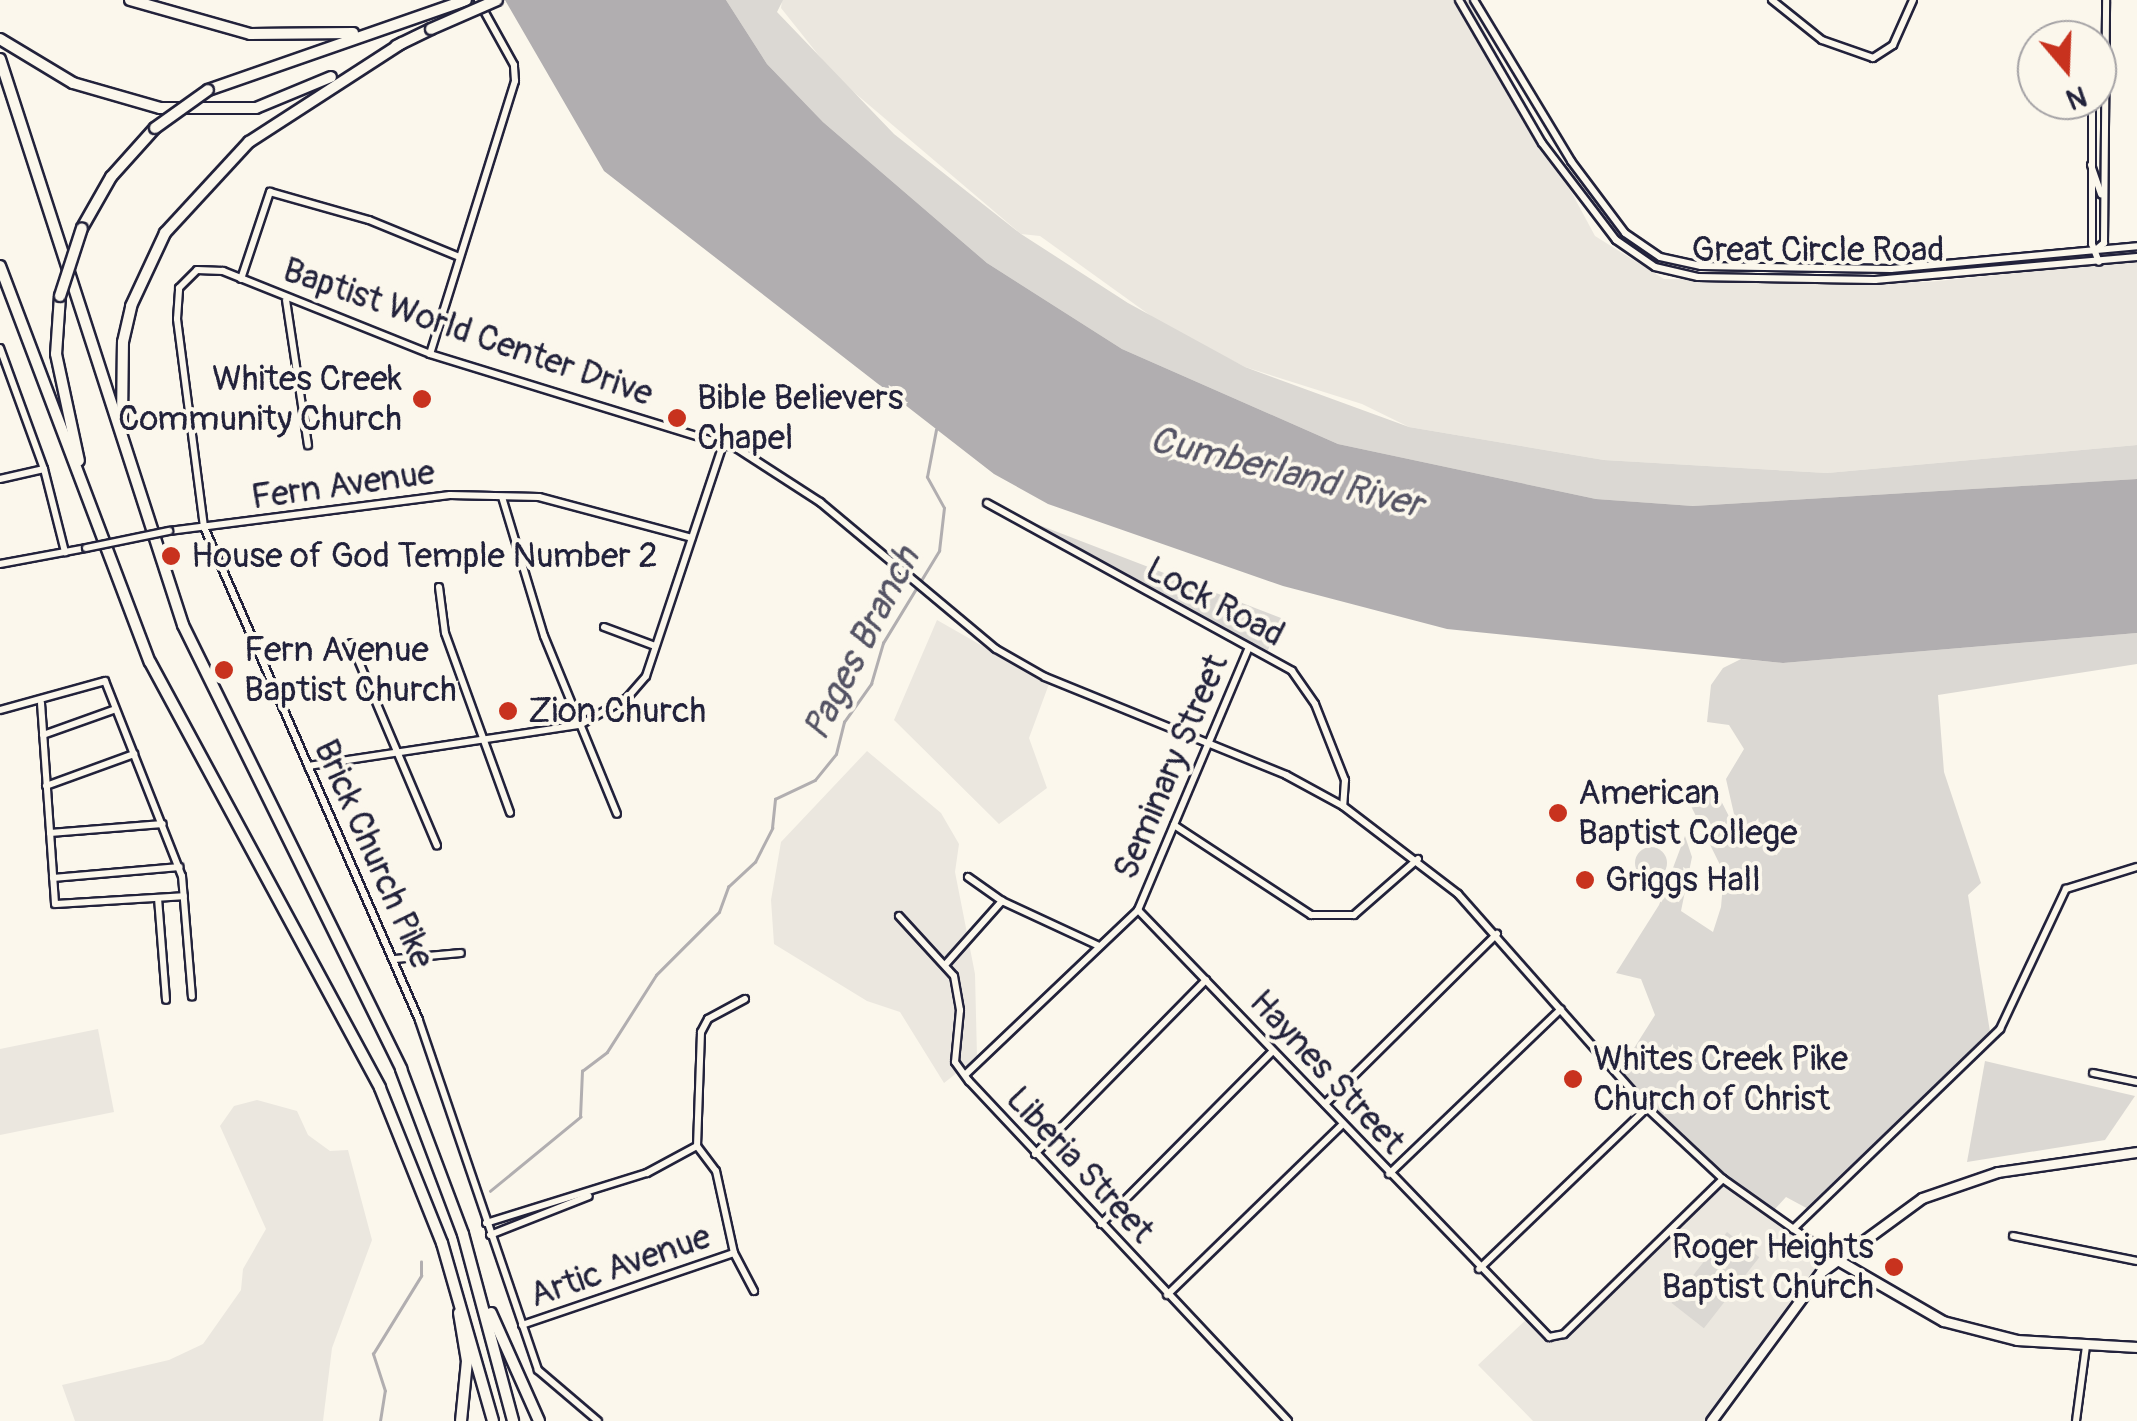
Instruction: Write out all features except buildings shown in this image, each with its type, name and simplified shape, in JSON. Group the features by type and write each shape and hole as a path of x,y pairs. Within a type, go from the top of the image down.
{"highway":[{"path":"130,0 250,34 384,30"},
{"path":"88,496 60,392 60,296 82,228 111,178 155,128 208,90 272,62 384,30 466,0"},
{"path":"0,38 22,56 118,100 217,111 288,98 498,0"},
{"path":"122,432 123,342 130,306 165,233 249,142 402,43"},
{"path":"0,59 190,642 394,1052 482,1294 539,1421"},
{"path":"0,266 150,662 380,1088 455,1283 493,1421"},
{"path":"455,1283 466,1361 462,1421"},
{"path":"482,1294 513,1421"}],"main road":[{"path":"1711,1421 1836,1260 1922,1198 1966,1180 2137,1152"},
{"path":"1836,1260 1943,1321 2017,1340 2137,1347"}],"street":[{"path":"430,354 515,81 514,65 478,0"},
{"name":"Great Circle Road","path":"1459,0 1542,143 1616,240 1655,267 1698,277 1875,280 2137,257"},
{"name":"Great Circle Road","path":"1474,0 1552,136 1625,233 1660,257 1701,266 1853,270 2137,246"},
{"path":"1772,0 1822,40 1872,58 1894,45 1913,0"},
{"path":"2091,120 2092,244 2098,249 2099,262"},
{"path":"2098,249 2104,243 2103,120"},
{"path":"2090,164 2102,195"},
{"path":"241,279 270,192 370,220 459,256"},
{"name":"Baptist World Center Drive","path":"184,280 208,268 430,354 723,444 820,502 955,618 1046,677 1208,743 1343,806 1418,859 1496,934 1647,1108 1722,1179 1836,1260"},
{"name":"Brick Church Pike","path":"184,280 177,319 204,527 395,959 538,1370 598,1421"},
{"path":"286,299 308,445"},
{"path":"0,348 44,470 66,552"},
{"path":"308,766 580,725 627,698 646,676 723,444"},
{"path":"0,479 44,470"},
{"name":"Fern Avenue","path":"0,564 169,531 450,495 539,497 692,538"},
{"path":"502,497 527,587 617,814"},
{"name":"Lock Road","path":"987,503 1292,671 1315,704 1346,780 1343,806"},
{"path":"439,587 445,633 489,740 510,813"},
{"path":"604,627 655,646"},
{"path":"351,643 438,846"},
{"name":"Seminary Street","path":"966,1074 1138,910 1249,646"},
{"path":"0,710 40,703 105,682 180,867 192,997"},
{"path":"40,703 55,904 184,896"},
{"path":"43,735 116,709"},
{"path":"46,786 134,754"},
{"path":"50,834 163,824"},
{"path":"1174,825 1310,916 1354,916 1418,859"},
{"path":"53,878 180,867"},
{"path":"1793,1229 2000,1029 2066,889 2137,867"},
{"path":"968,877 1002,901 1099,946"},
{"path":"158,898 166,1000"},
{"path":"945,965 1002,901"},
{"name":"Haynes Street","path":"1138,910 1479,1269 1558,1338 1722,1179"},
{"name":"Liberia Street","path":"899,916 945,965 960,1010 955,1062 1034,1154 1288,1421"},
{"path":"1325,1104 1496,934"},
{"path":"395,959 461,953"},
{"path":"1034,1154 1206,980"},
{"path":"745,999 708,1020 701,1032 697,1146 716,1171 734,1253 754,1291"},
{"path":"1388,1174 1561,1009"},
{"path":"1101,1224 1273,1051"},
{"path":"2093,1073 2137,1082"},
{"path":"1479,1269 1647,1108"},
{"path":"1167,1294 1343,1124"},
{"path":"490,1235 697,1146"},
{"path":"486,1223 599,1190"},
{"path":"2013,1236 2137,1261"},
{"name":"Artic Avenue","path":"522,1326 734,1253"},
{"path":"2076,1421 2086,1346"}],"shaded area":[{"path":"726,0 783,0 777,12 894,134 1021,234 1128,303 1245,367 1409,427 1604,460 1827,473 2137,445 2137,479 1693,506 1596,499 1338,444 1122,349 987,263 823,122 767,64"},
{"path":"782,0 1468,0 1595,236 1664,279 1928,282 2137,261 2137,445 1827,473 1604,460 1409,427 1362,404 1245,367 1165,326 1040,236 1021,234 836,77 781,8"},
{"path":"1034,523 1281,618 1266,655 1132,587"},
{"path":"937,620 1049,684 1029,738 1047,788 999,824 894,720"},
{"path":"2137,633 2137,664 1938,695 1944,772 1981,883 1968,895 1991,1038 1812,1211 1786,1197 1774,1210 1723,1179 1611,1069 1617,1049 1631,1053 1655,1015 1641,979 1616,973 1659,905 1685,836 1692,857 1681,911 1713,932 1721,907 1724,873 1689,802 1694,781 1714,787 1739,836 1726,779 1744,749 1729,725 1707,722 1711,685 1723,668 1741,659 1783,663"},
{"path":"867,751 941,813 959,844 955,872 975,974 977,1057 944,1083 900,1012 867,1001 774,944 771,900 781,842"},
{"path":"1651,847 1662,852 1667,863 1662,874 1651,879 1640,874 1635,863 1640,852"},
{"path":"98,1029 114,1112 0,1135 0,1049"},
{"path":"1985,1061 2135,1096 2105,1140 1967,1162"},
{"path":"257,1100 297,1111 308,1135 330,1151 348,1150 372,1240 332,1348 323,1421 75,1421 62,1385 169,1360 203,1344 241,1290 243,1269 266,1229 220,1126 234,1106"},
{"path":"1723,1179 1836,1259 1711,1421 1533,1421 1478,1365 1529,1317 1558,1338"},
{"path":"1727,1232 1759,1257 1704,1328 1672,1303"}],"water":[{"name":"Cumberland River","path":"505,0 726,0 767,64 823,122 987,263 1122,349 1338,444 1596,499 1693,506 2137,479 2137,633 1783,663 1447,629 1283,586 1048,504 994,474 604,171"}],"waterway":[{"name":"Pages Branch","path":"490,1191 580,1117 582,1071 607,1052 656,975 719,912 728,887 755,862 772,828 775,799 815,780 836,754 844,722 871,684 883,643 939,551 944,508 927,477 936,430"},
{"name":"Pages Branch","path":"380,1421 385,1391 373,1354 421,1276 421,1262"}],"place":[{"name":"Whites Creek Community Church","path":"422,399"},
{"name":"Bible Believers Chapel","path":"677,418"},
{"name":"House of God Temple Number 2","path":"171,556"},
{"name":"Fern Avenue Baptist Church","path":"224,670"},
{"name":"Zion Church","path":"508,711"},
{"name":"American Baptist College","path":"1558,813"},
{"name":"Griggs Hall","path":"1585,880"},
{"name":"Whites Creek Pike Church of Christ","path":"1573,1079"},
{"name":"Roger Heights Baptist Church","path":"1894,1267"}]}
